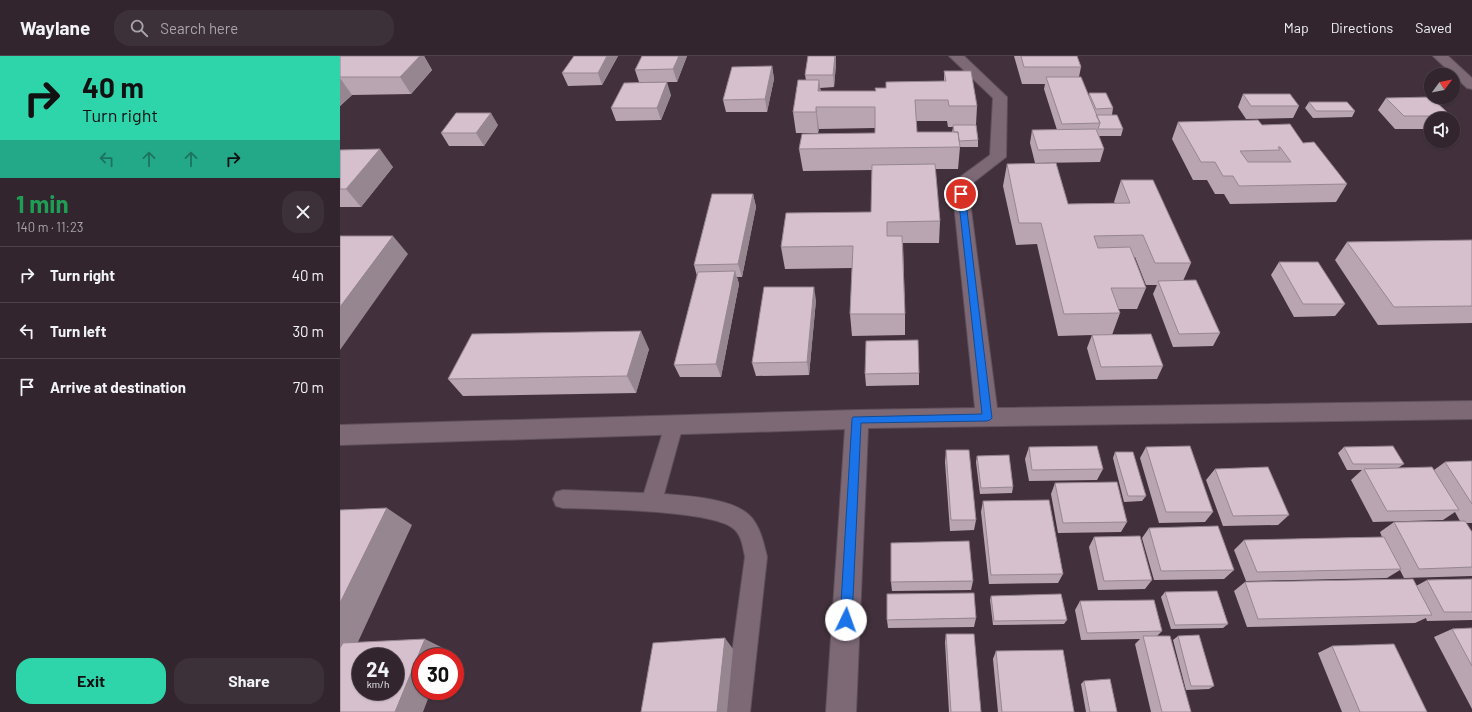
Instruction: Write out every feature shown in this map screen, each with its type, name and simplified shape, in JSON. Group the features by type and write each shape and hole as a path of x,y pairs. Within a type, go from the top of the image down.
{"street":[{"path":"956,56 1000,97 998,157 972,175 962,184 961,194 987,418"},
{"path":"1440,56 1472,85"},
{"path":"340,435 857,419 1472,410"},
{"path":"842,712 857,419"}],"lane":[{"path":"651,502 674,425"},
{"path":"563,499 651,502 721,511 740,520 750,535 756,557 737,712"}],"building":[{"path":"340,56 420,56 400,77 340,77"},
{"path":"574,56 607,56 598,73 562,73"},
{"path":"642,56 679,56 673,69 635,70"},
{"path":"808,56 835,56 833,75 805,75"},
{"path":"1021,56 1077,56 1081,67 1024,67"},
{"path":"772,66 765,99 723,100 732,67"},
{"path":"944,71 971,71 977,106 949,106 948,100 915,100 917,132 958,132 960,147 799,149 802,134 875,133 875,107 816,107 816,112 793,112 798,80 819,80 818,91 876,91 875,88 886,88 886,82 946,81"},
{"path":"1046,77 1081,77 1100,123 1062,124"},
{"path":"667,82 657,108 611,108 624,83"},
{"path":"1089,93 1106,93 1113,108 1096,109"},
{"path":"1243,94 1290,94 1299,106 1251,106"},
{"path":"1424,97 1424,104 1438,104 1447,112 1424,112 1424,116 1404,116 1386,98"},
{"path":"1309,102 1347,102 1355,111 1316,111"},
{"path":"456,113 491,113 476,133 441,133"},
{"path":"1096,115 1117,115 1123,129 1098,129 1100,123"},
{"path":"1258,120 1262,125 1290,124 1303,143 1314,142 1347,184 1239,186 1233,176 1223,176 1215,162 1201,162 1178,122","holes":["1278,147 1280,147 1291,162 1248,162 1240,151 1280,150"]},
{"path":"953,125 976,125 978,140 959,141 958,132 954,132"},
{"path":"1096,129 1104,149 1038,150 1032,130"},
{"path":"380,149 346,189 340,189 340,150"},
{"path":"1056,163 1068,204 1130,203 1121,180 1153,180 1191,263 1155,263 1143,235 1094,236 1098,248 1130,247 1146,288 1111,288 1120,313 1064,314 1041,223 1019,223 1007,164"},
{"path":"935,164 940,221 887,222 887,236 902,236 905,314 850,314 853,246 781,247 786,213 871,212 872,165"},
{"path":"712,194 753,194 738,264 694,265"},
{"path":"340,236 393,236 340,307"},
{"path":"1472,240 1472,306 1394,307 1347,242"},
{"path":"1279,262 1318,262 1345,304 1303,304"},
{"path":"735,271 716,364 674,365 698,272"},
{"path":"1196,280 1220,333 1179,334 1158,281"},
{"path":"764,287 814,287 807,362 752,363"},
{"path":"641,331 627,376 448,379 472,334"},
{"path":"1151,334 1163,366 1101,367 1092,335"},
{"path":"918,340 919,373 865,374 866,341"},
{"path":"1097,446 1103,469 1032,470 1029,447"},
{"path":"1190,446 1213,512 1166,512 1146,447"},
{"path":"1393,446 1404,464 1353,464 1344,447"},
{"path":"946,450 969,450 976,520 951,520"},
{"path":"1115,452 1133,452 1146,496 1128,496"},
{"path":"1009,455 1013,487 981,488 977,456"},
{"path":"1472,461 1472,504 1445,462"},
{"path":"1268,467 1289,515 1233,516 1215,469"},
{"path":"1432,467 1459,510 1387,511 1364,469"},
{"path":"1117,482 1127,522 1063,523 1055,483"},
{"path":"1049,500 1063,574 991,575 983,501"},
{"path":"387,508 340,603 340,510"},
{"path":"1465,521 1472,532 1472,567 1419,569 1394,522"},
{"path":"1218,526 1234,570 1161,571 1149,528"},
{"path":"1140,536 1152,580 1104,581 1094,537"},
{"path":"1384,537 1401,569 1257,572 1244,540"},
{"path":"969,541 973,581 891,582 891,543"},
{"path":"1413,579 1432,615 1258,619 1245,582"},
{"path":"1472,579 1472,612 1444,612 1427,580"},
{"path":"1217,591 1228,624 1175,625 1165,592"},
{"path":"974,593 976,618 887,620 887,594"},
{"path":"1061,594 1067,620 994,621 991,596"},
{"path":"1154,600 1162,631 1087,633 1080,601"},
{"path":"1472,628 1472,666 1452,629"},
{"path":"946,634 974,634 981,712 951,712"},
{"path":"1199,635 1214,686 1191,686 1178,636"},
{"path":"1143,636 1170,636 1191,712 1162,712"},
{"path":"725,638 717,712 641,712 653,643"},
{"path":"425,639 421,648 412,648 412,671 404,690 404,648 352,648 352,700 400,700 395,712 340,712 340,648 343,643"},
{"path":"1394,644 1427,712 1360,712 1332,646"},
{"path":"1063,650 1074,712 1002,712 996,651"},
{"path":"1110,679 1117,712 1090,712 1084,681"}],"route":[{"path":"846,620 857,419 987,418 961,194"}]}
